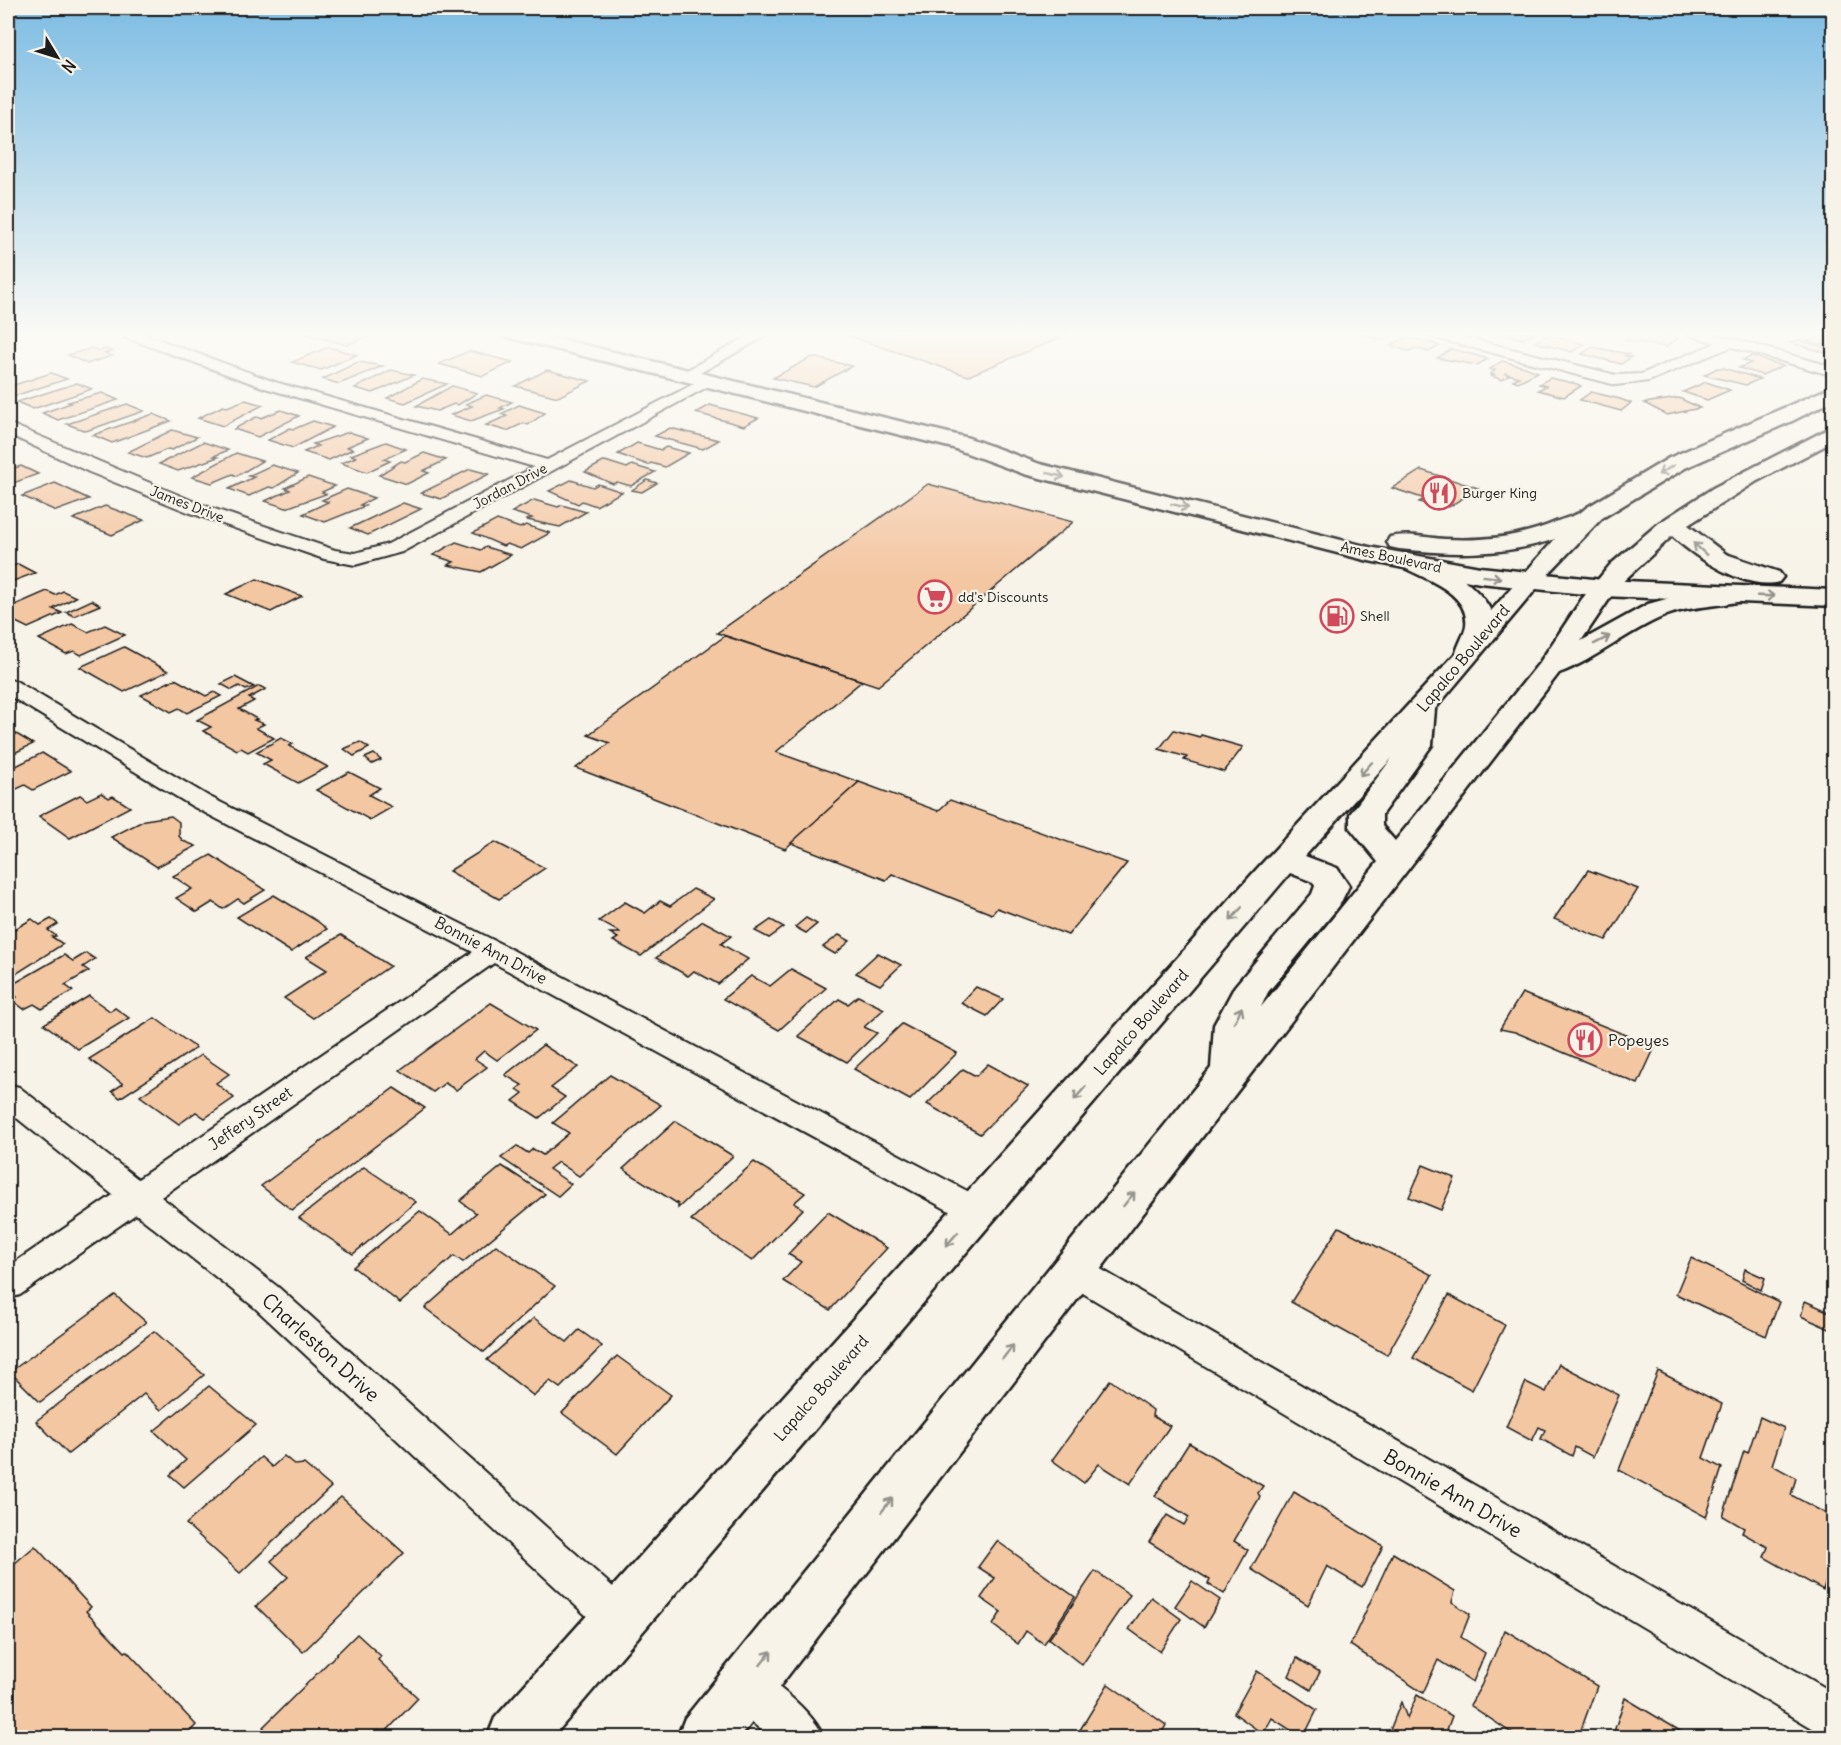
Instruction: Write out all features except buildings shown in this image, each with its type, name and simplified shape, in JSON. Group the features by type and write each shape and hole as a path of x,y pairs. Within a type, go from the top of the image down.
{"main road":[{"name":"Ames Boulevard","path":"841,413 961,443 1032,469 1414,563 1611,579 1736,595 1833,598"},
{"name":"Lapalco Boulevard","path":"515,1737 1284,859 1466,658 1535,573 1594,513 1677,463 1792,413"},
{"path":"1727,490 1743,460 1790,435 1791,424 1785,417"},
{"path":"705,1737 1550,668 1611,579 1674,525 1759,469 1833,432"},
{"name":"Ames Boulevard","path":"961,443 1022,450 1535,573"},
{"path":"1399,542 1467,548 1509,545 1542,538 1594,513"},
{"path":"1674,525 1711,558 1738,569 1770,577"},
{"path":"1414,563 1451,583 1472,601 1479,615 1479,626 1466,658"},
{"name":"Ames Boulevard","path":"1611,579 1770,577 1833,579"},
{"path":"1550,668 1657,610 1688,601 1736,595"},
{"path":"1396,862 1366,828 1366,814 1417,746 1421,709"},
{"path":"1230,1072 1233,1025 1253,986 1327,898 1332,885 1325,875 1284,859"}],"street":[{"path":"373,413 548,466"},
{"name":"Jordan Drive","path":"372,555 395,548 648,413"},
{"name":"James Drive","path":"8,428 94,468 289,541 331,555 355,559 372,555"},
{"name":"Bonnie Ann Drive","path":"8,686 200,801 493,951 976,1211"},
{"name":"Jeffery Street","path":"8,1285 493,951"},
{"name":"Charleston Drive","path":"8,1095 266,1297 618,1618"},
{"name":"Bonnie Ann Drive","path":"1073,1270 1833,1717"},
{"path":"744,1687 803,1737"}],"place":[{"name":"Burger King","path":"1439,493"},
{"name":"dd's Discounts","path":"935,597"},
{"name":"Shell","path":"1337,616"},
{"name":"Popeyes","path":"1585,1040"}]}
